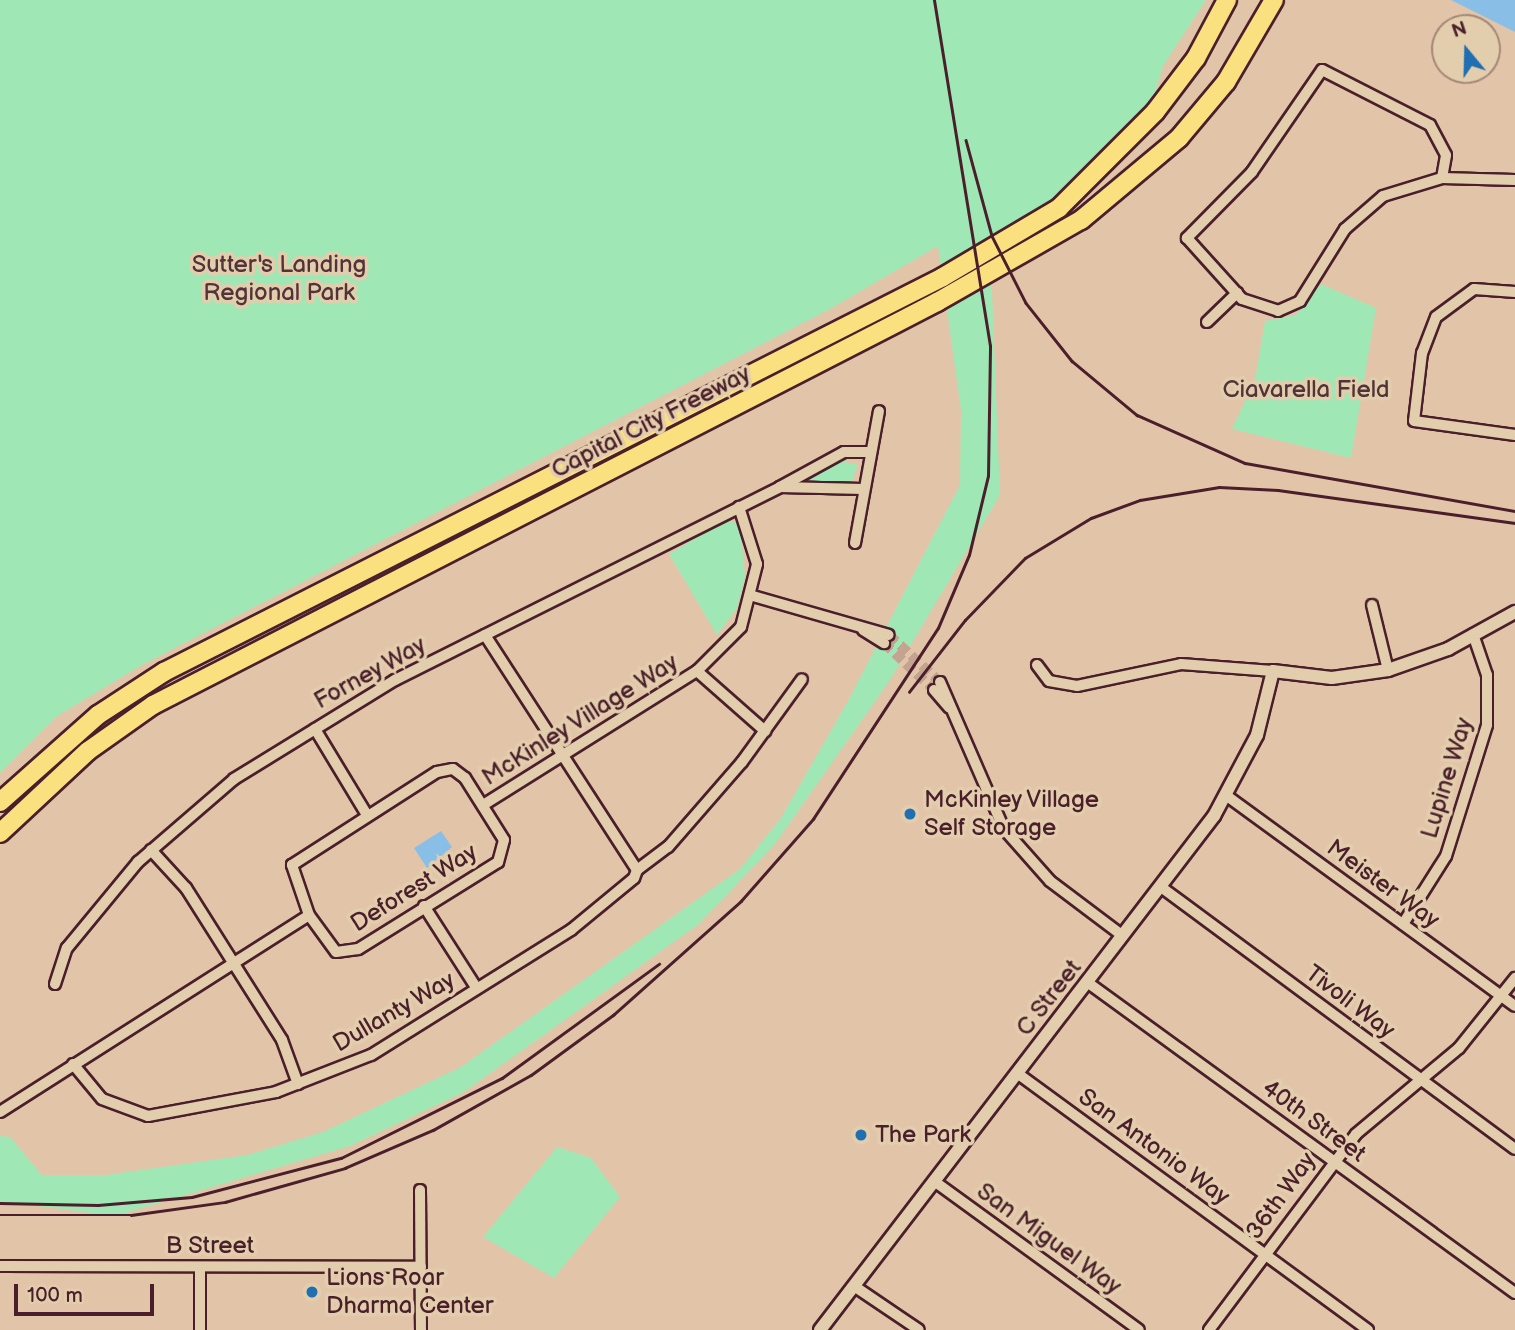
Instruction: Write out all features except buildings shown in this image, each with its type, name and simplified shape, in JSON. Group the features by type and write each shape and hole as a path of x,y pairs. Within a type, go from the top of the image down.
{"highway":[{"name":"Capital City Freeway","path":"0,802 98,715 164,672 943,276 1059,208 1156,112 1196,58 1227,0"},
{"name":"Capital City Freeway","path":"0,833 88,751 176,692 913,315 1071,226 1179,138 1226,82 1274,0"}],"street":[{"path":"1442,178 1444,148 1430,125 1322,70 1252,172 1187,237 1237,293 1267,311 1300,301 1357,217 1405,186 1442,178 1515,180"},
{"path":"1515,292 1467,291 1436,317 1422,353 1414,421 1515,435"},
{"path":"1207,322 1237,293"},
{"path":"855,543 869,453 879,411"},
{"name":"Forney Way","path":"55,984 67,948 151,850 234,779 314,729 485,635 780,487 844,452 869,453"},
{"name":"Forney Way","path":"780,487 863,489"},
{"path":"739,507 754,545 753,596 851,622 887,639"},
{"name":"McKinley Village Way","path":"309,915 292,865 367,815 453,769 483,805 697,671 741,627 753,596"},
{"path":"1372,605 1388,670"},
{"path":"1037,665 1049,681 1077,686 1181,664 1332,678 1388,670 1473,634 1515,611"},
{"name":"Lupine Way","path":"1403,925 1446,856 1487,725 1488,675 1473,634"},
{"path":"485,635 559,759 636,870"},
{"path":"697,671 765,730"},
{"name":"C Street","path":"820,1330 1161,887 1227,796 1257,735 1273,671"},
{"name":"Dullanty Way","path":"73,1065 102,1099 148,1116 298,1084 371,1055 571,930 636,870 668,847 765,730 802,679"},
{"path":"937,686 952,710 984,790 1024,856 1123,936"},
{"path":"314,729 367,815"},
{"name":"Meister Way","path":"1227,796 1515,1006"},
{"name":"Deforest Way","path":"309,915 329,946 348,952 498,862 504,840 483,805"},
{"path":"151,850 186,888 282,1040 298,1084"},
{"name":"Tivoli Way","path":"1161,887 1515,1149"},
{"path":"424,906 477,989"},
{"path":"0,1112 309,915"},
{"name":"36th Way","path":"1209,1330 1333,1160 1420,1080 1502,997 1515,978"},
{"name":"40th Street","path":"1087,982 1515,1293"},
{"name":"San Antonio Way","path":"1017,1073 1368,1330"},
{"name":"San Miguel Way","path":"934,1181 1139,1330"},
{"path":"421,1190 421,1330"},
{"name":"B Street","path":"0,1266 421,1267"},
{"path":"200,1267 200,1330"},
{"path":"854,1286 919,1330"}],"green space":[{"name":"Sutter's Landing Regional Park","path":"0,0 1206,0 1163,66 1139,146 991,265 1000,495 890,680 775,844 699,924 464,1092 350,1146 115,1216 0,1201 0,1136 10,1137 42,1175 106,1175 247,1155 323,1132 461,1067 740,869 781,818 848,701 960,485 961,410 938,246 830,309 142,665 57,716 0,773"},
{"name":"Ciavarella Field","path":"1321,284 1376,308 1351,458 1232,429 1255,380 1265,321 1296,315"},
{"path":"838,460 858,465 852,481 796,481"},
{"path":"727,520 740,525 745,576 737,608 717,635 669,554"},
{"path":"557,1147 591,1158 620,1197 554,1278 483,1237"}],"water":[{"path":"1451,0 1515,0 1515,32 1501,25 1501,14 1479,14"},
{"path":"441,831 452,847 427,868 414,848"}],"tunnel":[{"path":"889,635 940,682"},
{"path":"884,643 934,690"}],"railway":[{"path":"0,1215 131,1215 225,1202 345,1168 433,1130 531,1075 613,1015 741,901 813,819 938,628 969,555 988,476 990,346 934,0"},
{"path":"966,140 992,236 1026,303 1072,361 1137,415 1245,463 1515,511"},
{"path":"909,692 965,620 1025,558 1091,518 1140,500 1219,487 1278,490 1515,523"},
{"path":"0,1203 98,1205 192,1197 341,1158 502,1078 659,964"}],"place":[{"name":"McKinley Village Self Storage","path":"910,814"},
{"name":"The Park","path":"861,1135"},
{"name":"Lions Roar Dharma Center","path":"312,1292"}]}
